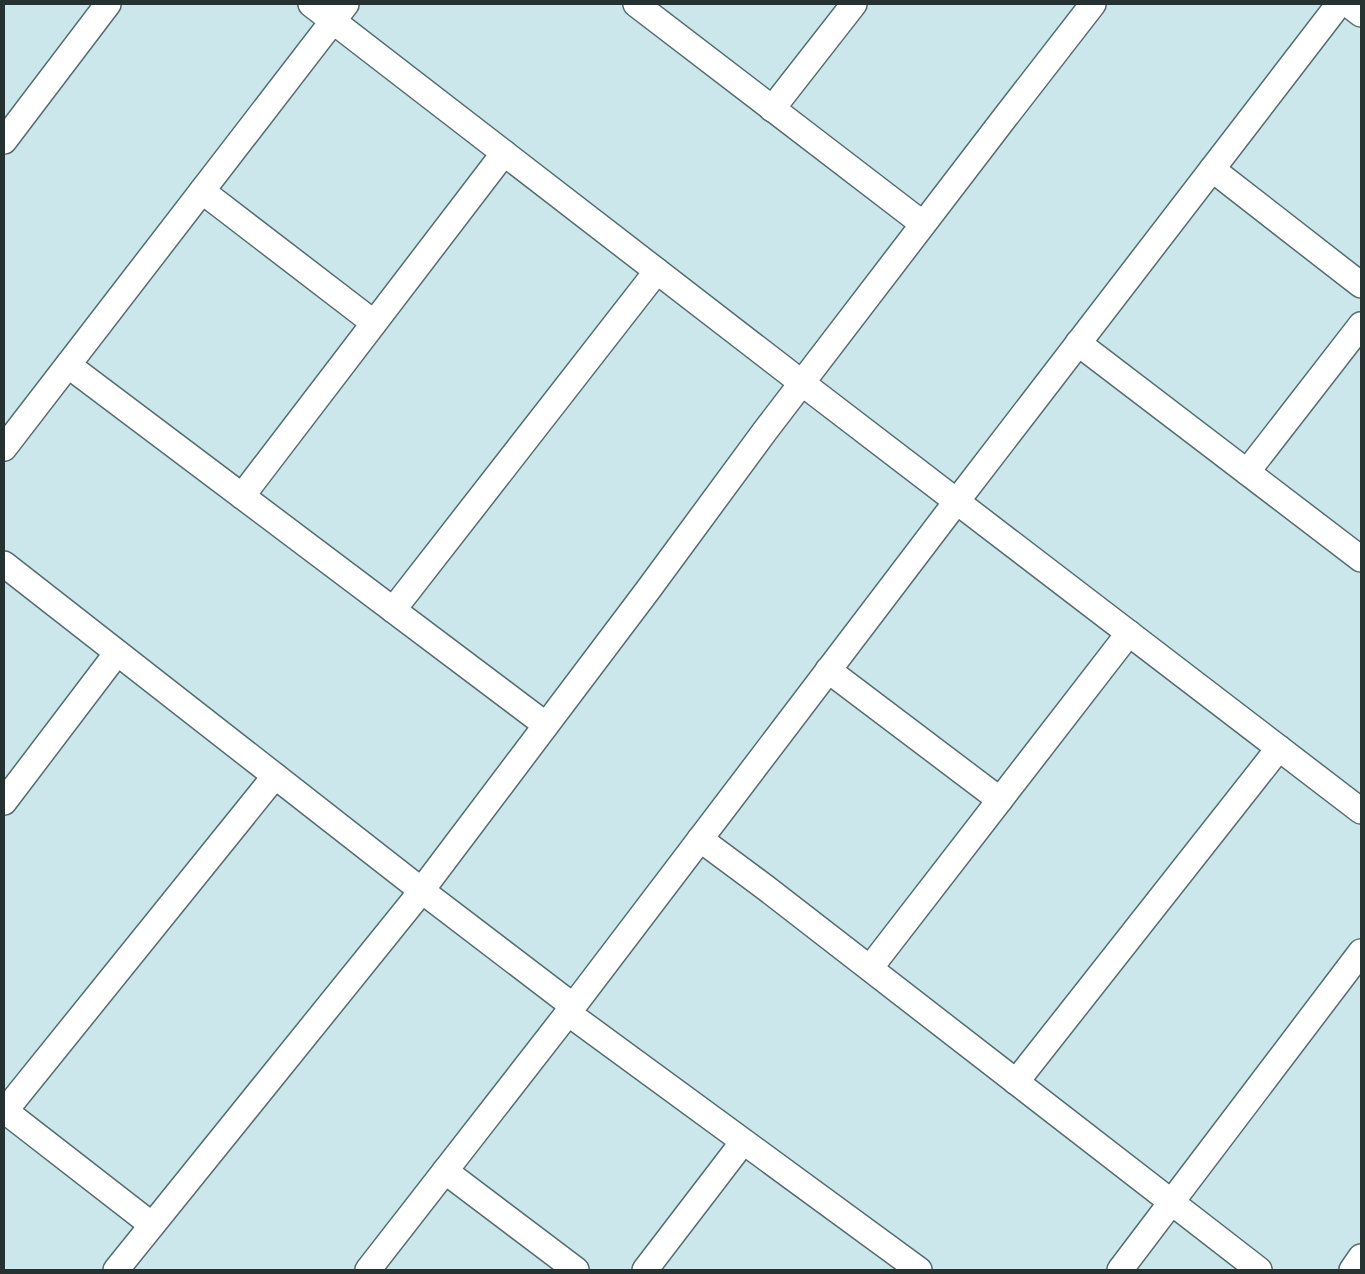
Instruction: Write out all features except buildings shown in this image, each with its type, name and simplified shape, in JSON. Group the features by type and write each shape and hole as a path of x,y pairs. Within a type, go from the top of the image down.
{"street":[{"path":"4,141 108,4"},
{"path":"311,4 339,12 504,153 956,502 1361,810"},
{"path":"636,4 923,224"},
{"path":"772,109 854,4"},
{"path":"116,1270 421,890 802,383 1093,4"},
{"path":"368,1270 571,1010 956,502 1339,4"},
{"path":"1348,4 1361,14"},
{"path":"4,448 339,12"},
{"path":"242,496 504,153"},
{"path":"1212,169 1361,285"},
{"path":"202,191 374,323"},
{"path":"393,610 657,271"},
{"path":"1247,472 1361,325"},
{"path":"1078,344 1361,559"},
{"path":"68,365 546,725"},
{"path":"4,564 421,890 571,1010 742,1142 892,1263 918,1270"},
{"path":"870,968 1129,633"},
{"path":"4,802 117,653"},
{"path":"828,670 1000,800"},
{"path":"1016,1082 1279,748"},
{"path":"152,1225 4,1111 275,776"},
{"path":"700,839 870,968 1259,1270"},
{"path":"1120,1270 1361,952"},
{"path":"645,1270 742,1142"},
{"path":"445,1171 576,1270"},
{"path":"1352,1270 1361,1257"}]}
